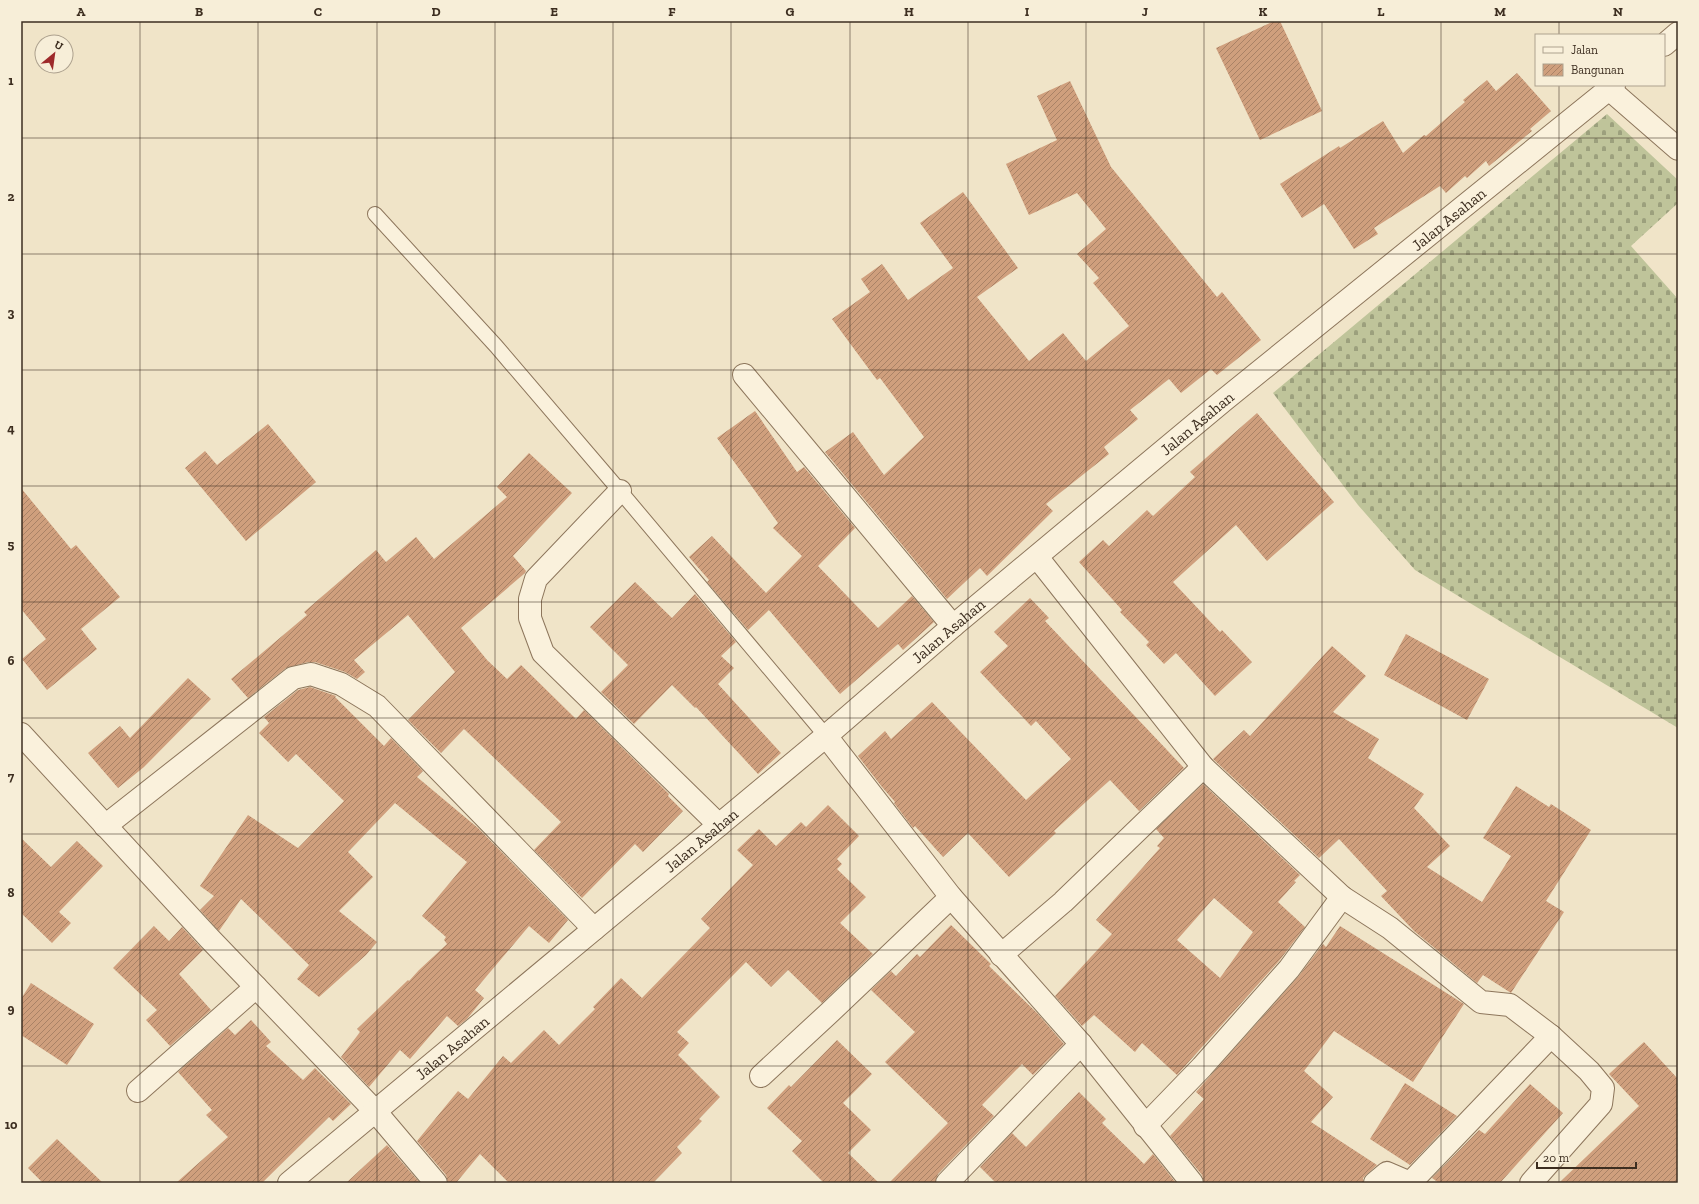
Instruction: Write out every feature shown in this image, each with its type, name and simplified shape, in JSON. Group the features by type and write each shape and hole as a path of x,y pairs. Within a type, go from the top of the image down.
{"street":[{"path":"1665,44 1678,33"},
{"path":"1612,87 1678,149"},
{"name":"Jalan Asahan","path":"289,1183 826,736 953,626 1229,396 1612,87"},
{"path":"744,375 953,626"},
{"path":"620,491 536,580 530,599 530,618 543,653 719,825"},
{"path":"1036,557 1203,767 1342,897 1390,928 1481,1002 1510,1006 1551,1036 1589,1071 1603,1088 1601,1104 1531,1183"},
{"path":"105,826 293,678 311,674 341,684 377,706 594,929"},
{"path":"21,734 256,987 375,1111 436,1183"},
{"path":"826,736 951,897 1081,1044 1192,1183"},
{"path":"1001,955 1063,902 1203,767"},
{"path":"761,1076 951,897"},
{"path":"1145,1126 1202,1067 1289,969 1342,897"},
{"path":"138,1091 256,987"},
{"path":"1375,1183 1387,1173 1408,1182 1412,1182 1551,1036"},
{"path":"947,1183 1081,1044"}],"lane":[{"path":"375,214 496,346 826,736"}],"green space":[{"path":"1607,114 1678,180 1678,203 1631,246 1678,299 1678,728 1415,570 1358,505 1273,393"}],"building":[{"path":"1274,21 1280,21 1322,111 1260,140 1216,48"},
{"path":"1517,73 1551,111 1530,129 1532,131 1489,166 1486,161 1467,178 1465,176 1446,193 1440,186 1374,228 1378,234 1354,249 1324,204 1302,218 1280,184 1339,146 1340,148 1383,121 1403,153 1424,135 1426,136 1465,102 1463,100 1487,80 1496,91"},
{"path":"1070,81 1111,167 1217,297 1222,292 1261,340 1217,375 1211,369 1181,393 1169,379 1130,410 1138,419 1104,447 1109,454 1046,504 1053,511 987,576 980,568 947,599 825,452 853,432 884,475 924,437 880,378 877,380 832,319 870,292 861,279 882,264 908,300 953,268 920,223 963,192 1018,268 977,297 1029,361 1063,333 1086,361 1129,326 1093,283 1099,278 1077,254 1106,229 1077,193 1029,215 1006,164 1057,140 1037,96"},
{"path":"755,411 797,472 804,467 855,528 818,566 878,628 912,596 934,622 903,650 898,644 840,694 769,610 748,630 707,582 709,580 689,557 712,536 766,593 802,556 773,528 778,523 717,438"},
{"path":"1257,413 1334,502 1267,561 1236,525 1173,582 1220,632 1222,630 1252,662 1215,696 1176,653 1164,664 1146,645 1149,642 1120,612 1122,610 1079,562 1103,540 1109,546 1147,510 1153,516 1195,477 1190,472"},
{"path":"268,424 316,482 246,541 185,468 205,451 217,465"},
{"path":"529,453 572,493 513,556 526,571 525,573 461,628 487,660 507,679 521,665 576,719 584,710 669,794 668,796 683,811 643,852 635,844 582,898 534,850 561,822 464,729 441,753 408,720 455,672 408,615 354,660 365,672 357,679 345,672 315,662 308,662 286,668 248,698 231,679 307,615 304,612 376,550 386,562 416,537 434,559 507,497 497,487"},
{"path":"21,488 71,549 76,545 120,597 81,629 97,649 47,690 22,659 46,639 21,609"},
{"path":"635,582 672,618 695,594 736,642 721,656 734,668 718,684 781,753 758,774 696,707 695,708 672,685 634,724 601,692 628,665 590,627"},
{"path":"1030,598 1049,618 1045,621 1184,768 1139,811 1110,780 1054,831 1056,833 1009,877 968,833 943,857 915,826 913,828 894,803 895,802 858,756 885,731 891,739 932,702 1026,800 1071,759 1036,721 1031,726 980,672 1008,646 994,632"},
{"path":"1406,634 1489,679 1467,720 1384,675"},
{"path":"1332,646 1366,676 1333,712 1379,739 1368,758 1424,794 1414,808 1450,846 1427,867 1482,902 1511,856 1483,838 1516,786 1549,807 1551,804 1591,830 1546,901 1564,912 1511,993 1483,975 1477,983 1414,931 1381,896 1387,891 1339,839 1319,858 1213,759 1244,730 1250,736"},
{"path":"188,678 211,699 144,767 118,788 88,753 120,726 130,738"},
{"path":"310,687 336,696 335,697 384,746 391,738 423,771 417,777 478,828 568,920 549,943 529,926 475,990 484,998 467,1019 458,1026 447,1016 410,1059 400,1050 369,1087 341,1057 360,1032 357,1029 447,944 444,940 446,937 422,916 467,862 395,803 348,852 373,877 339,911 377,942 366,955 319,997 297,979 309,965 241,899 219,931 200,910 214,896 200,886 248,815 298,848 344,801 296,754 288,762 259,733 269,723 264,717 298,690"},
{"path":"1203,784 1300,875 1294,881 1296,882 1278,902 1305,927 1279,961 1177,1075 1142,1043 1135,1052 1094,1015 1082,1026 1055,996 1112,934 1096,920 1160,848 1157,846 1164,838 1156,829","holes":["1214,898 1253,932 1220,978 1177,940"]},
{"path":"828,805 859,836 837,859 842,864 837,869 866,897 840,923 873,954 822,1003 788,970 771,987 746,962 677,1032 689,1043 678,1055 720,1097 699,1119 702,1121 677,1147 682,1153 653,1183 509,1183 480,1154 456,1183 448,1183 446,1175 417,1141 458,1091 468,1099 503,1056 511,1063 544,1030 559,1045 595,1009 593,1007 621,978 642,998 710,928 701,919 753,865 737,850 759,829 776,846 801,822 806,827"},
{"path":"21,838 51,867 77,841 103,866 59,912 71,923 52,943 21,913"},
{"path":"951,925 991,964 989,966 1038,1014 1064,1044 1033,1075 1022,1064 982,1105 994,1116 938,1174 935,1183 889,1183 948,1123 885,1062 915,1032 871,990 891,971 896,976 917,954 920,957"},
{"path":"154,926 169,941 182,927 203,950 179,974 211,1010 170,1046 146,1020 157,1010 113,968"},
{"path":"1340,926 1464,1004 1413,1082 1334,1031 1304,1071 1333,1097 1311,1122 1377,1165 1363,1178 1363,1183 1204,1183 1202,1175 1170,1136 1204,1099 1196,1092 1298,977 1323,944 1326,947"},
{"path":"31,983 94,1024 67,1065 21,1035 21,999"},
{"path":"251,1020 271,1042 266,1046 303,1080 315,1068 351,1104 333,1121 329,1117 262,1183 176,1183 228,1137 206,1115 212,1110 178,1072 228,1028 235,1035"},
{"path":"837,1040 872,1074 843,1103 871,1130 848,1153 879,1183 824,1183 792,1151 802,1141 767,1108 789,1085 791,1087"},
{"path":"1644,1042 1678,1079 1678,1183 1559,1183 1639,1106 1609,1074"},
{"path":"1405,1083 1457,1116 1410,1165 1370,1139"},
{"path":"1530,1084 1563,1113 1500,1183 1439,1183 1432,1178 1479,1130 1485,1134"},
{"path":"1079,1092 1106,1119 1102,1123 1144,1164 1153,1154 1176,1183 996,1183 980,1167 1012,1133 1026,1147"},
{"path":"57,1139 103,1183 43,1183 28,1168"},
{"path":"387,1145 420,1183 346,1183"}]}
